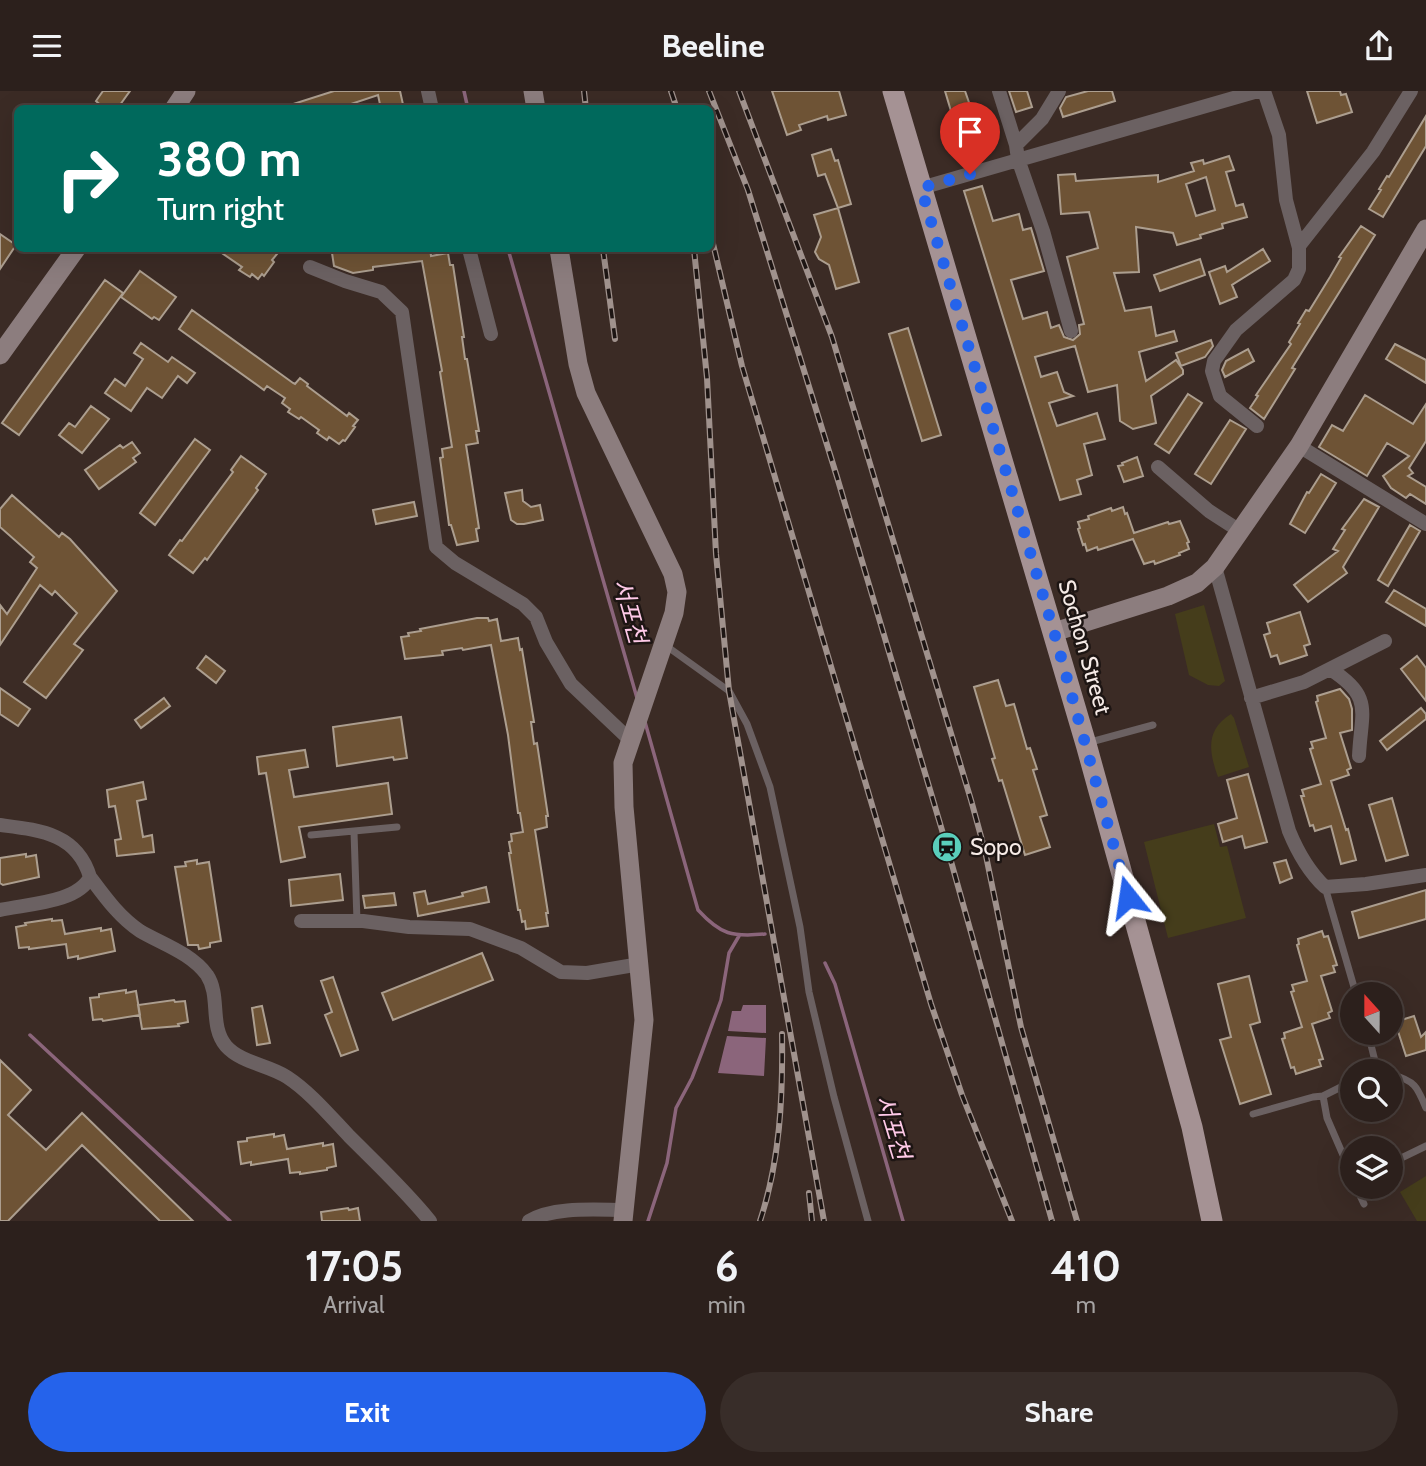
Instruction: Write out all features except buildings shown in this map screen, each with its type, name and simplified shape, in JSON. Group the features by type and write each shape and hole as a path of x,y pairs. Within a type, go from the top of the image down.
{"main road":[{"name":"Sochon Street","path":"893,91 1086,744 1188,1114 1212,1221"}],"street":[{"path":"999,91 1071,331"},
{"path":"1017,152 1059,91"},
{"path":"921,188 1017,152 1258,91"},
{"path":"1257,426 1220,396 1212,371 1214,361 1236,330 1294,280 1299,269 1299,246 1286,200 1279,135 1264,91"},
{"path":"1299,246 1373,152 1410,91"},
{"path":"1054,632 1168,596 1197,583 1215,567 1299,446 1426,229"},
{"path":"0,355 74,252"},
{"path":"470,252 491,334"},
{"path":"529,1221 537,1216 580,1209 624,1216 644,1020 624,807 624,763 674,613 677,592 673,574 586,393 578,364 559,252"},
{"path":"310,267 381,292 402,312 436,547 455,563 530,610 571,684 632,734"},
{"path":"1299,446 1426,524"},
{"path":"1158,467 1209,511 1240,531"},
{"path":"1215,567 1289,831 1301,858 1314,877 1325,887 1426,875"},
{"path":"1251,698 1304,682 1385,641"},
{"path":"1329,669 1348,681 1358,694 1363,709 1359,756"},
{"path":"0,825 58,836 77,852 86,863 90,877 117,912 140,931 192,961 207,976 214,995 215,1019 220,1038 229,1049 257,1065 286,1076 322,1107 430,1221"},
{"path":"0,910 48,902 76,891 86,884 90,877"},
{"path":"301,921 357,921 409,927 470,929 521,948 561,972 587,973 640,964"}],"lane":[{"path":"664,645 729,691 747,724 770,786 800,927 809,992 834,1097 869,1221"},
{"path":"1086,744 1153,725"},
{"path":"311,835 397,827"},
{"path":"354,832 357,921"},
{"path":"1325,887 1353,982"},
{"path":"1403,1077 1417,1086 1426,1108"},
{"path":"1253,1114 1323,1096 1340,1088"},
{"path":"1323,1096 1327,1118 1340,1148"},
{"path":"1403,1157 1426,1146"},
{"path":"1362,1199 1364,1204"}],"shaded area":[{"path":"1204,605 1225,681 1219,686 1208,685 1189,675 1175,614"},
{"path":"1231,714 1249,767 1218,777 1211,742 1217,727"},
{"path":"1214,824 1220,847 1227,846 1246,918 1168,938 1144,842"},
{"path":"743,1005 766,1005 766,1033 728,1031 732,1011 741,1011"},
{"path":"727,1036 766,1038 764,1076 718,1073"},
{"path":"1426,1176 1426,1221 1417,1221 1403,1197 1403,1190"}],"waterway":[{"name":"서포천","path":"464,91 467,105"},
{"name":"서포천","path":"509,252 637,698"},
{"name":"서포천","path":"645,722 698,910 714,925 728,933 765,934"},
{"path":"648,1221 667,1163 676,1108 702,1052 721,1000 729,953 739,936"},
{"name":"서포천","path":"825,963 835,984 903,1221"},
{"path":"30,1035 230,1221"}],"railway":[{"path":"584,91 586,105"},
{"path":"671,91 676,105"},
{"path":"709,91 748,190 837,477 947,847 1052,1221"},
{"path":"739,91 832,337 971,800 985,851 1021,1027 1077,1221"},
{"path":"714,248 742,366 931,1004 962,1095 1012,1221"},
{"path":"603,252 615,339"},
{"path":"694,252 707,378 716,554 729,691 824,1221"},
{"path":"760,1221 772,1175 779,1129 782,1034"},
{"path":"809,1193 812,1221"}],"place":[{"name":"Sopo","path":"947,847"}],"route":[{"path":"970,174 921,188 1054,632 1128,897"}]}
